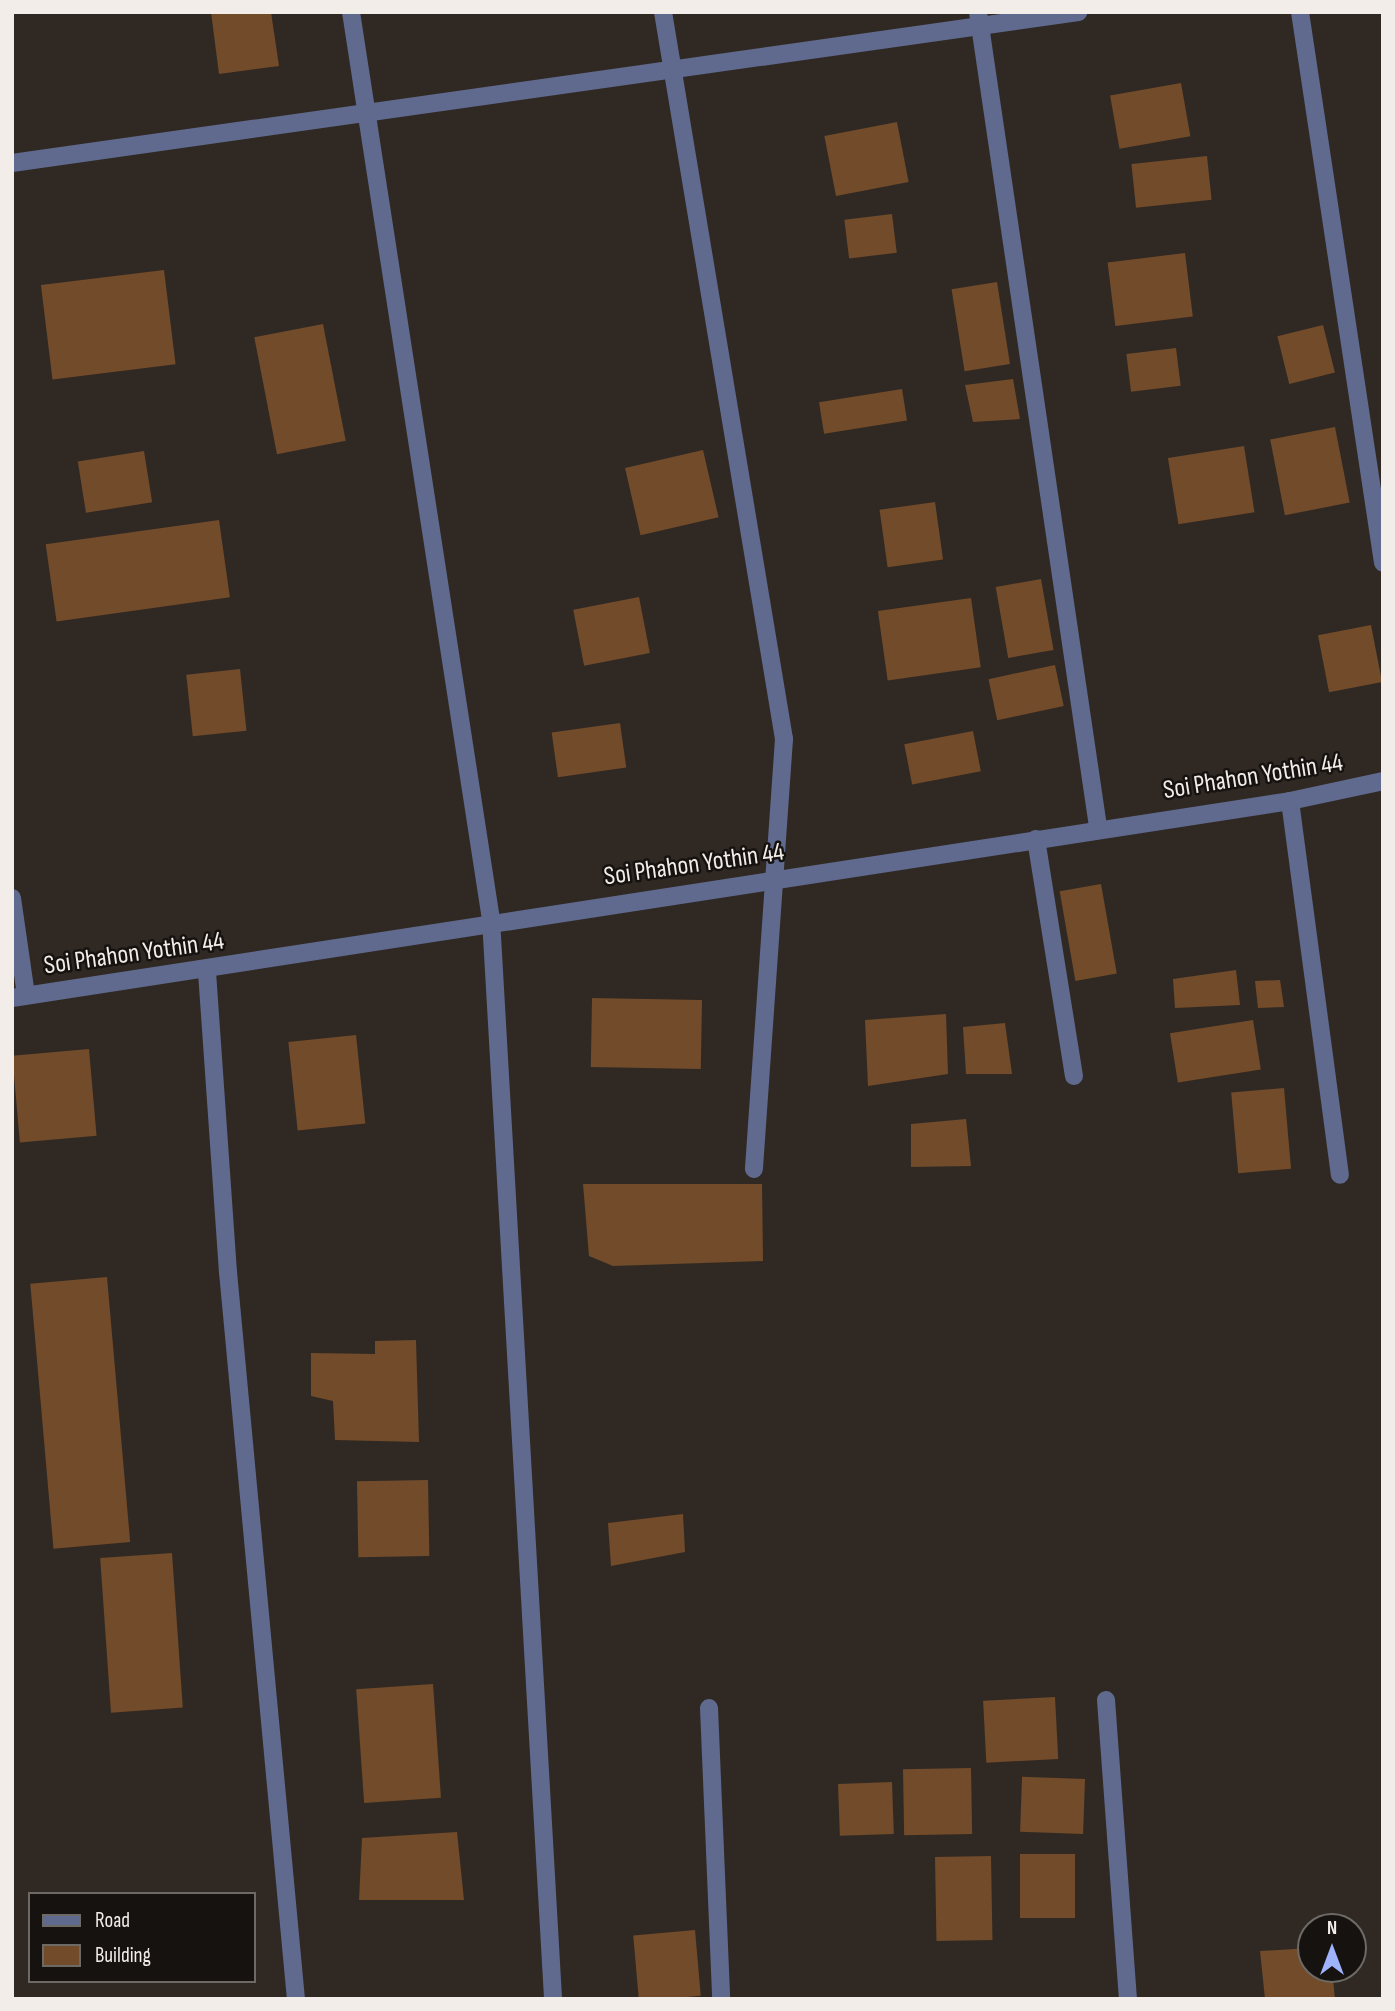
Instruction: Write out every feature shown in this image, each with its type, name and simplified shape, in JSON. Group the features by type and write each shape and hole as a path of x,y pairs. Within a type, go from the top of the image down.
{"street":[{"path":"351,12 491,919 553,1999"},
{"path":"663,12 784,739 777,880 754,1169"},
{"path":"12,163 366,109 673,68 979,20 1078,12"},
{"path":"1300,12 1383,563"},
{"path":"979,20 1098,827"},
{"name":"Soi Phahon Yothin 44","path":"19,997 207,972 491,919 777,880 1098,827 1290,801 1383,781"},
{"path":"1290,801 1340,1175"},
{"path":"1036,839 1074,1076"},
{"path":"12,898 19,997"},
{"path":"207,972 228,1272 296,1999"},
{"path":"1106,1700 1129,1999"},
{"path":"709,1708 721,1999"}],"building":[{"path":"211,12 271,12 279,66 219,74"},
{"path":"1181,83 1190,136 1119,149 1110,96"},
{"path":"897,122 909,182 836,196 824,136"},
{"path":"1207,156 1212,200 1136,208 1131,164"},
{"path":"892,214 897,253 849,259 844,220"},
{"path":"1185,253 1193,317 1115,326 1108,263"},
{"path":"164,270 176,364 53,379 41,285"},
{"path":"997,282 1010,364 965,371 952,289"},
{"path":"323,324 346,441 277,454 254,337"},
{"path":"1323,325 1335,373 1289,384 1277,336"},
{"path":"1176,348 1181,386 1131,392 1126,354"},
{"path":"1013,379 1020,419 973,422 965,385"},
{"path":"902,389 907,421 824,434 819,402"},
{"path":"1335,427 1350,503 1285,515 1270,440"},
{"path":"1244,446 1254,512 1178,524 1168,458"},
{"path":"703,450 719,517 641,535 625,468"},
{"path":"144,451 152,502 86,513 78,461"},
{"path":"935,502 943,559 888,567 880,510"},
{"path":"219,520 230,597 57,622 46,544"},
{"path":"1041,579 1054,650 1008,658 996,587"},
{"path":"639,597 650,653 584,666 573,610"},
{"path":"971,598 981,667 888,680 878,611"},
{"path":"1371,625 1382,682 1329,692 1318,635"},
{"path":"1055,665 1064,706 997,720 988,679"},
{"path":"240,669 246,731 193,736 186,675"},
{"path":"620,723 626,768 558,777 552,733"},
{"path":"973,731 981,771 912,785 904,744"},
{"path":"1101,884 1117,974 1075,981 1060,891"},
{"path":"1236,970 1240,1005 1175,1008 1173,979"},
{"path":"1280,980 1284,1007 1258,1008 1255,981"},
{"path":"592,998 702,1000 701,1069 591,1067"},
{"path":"946,1014 948,1074 868,1086 865,1020"},
{"path":"1253,1020 1261,1069 1178,1083 1170,1033"},
{"path":"1005,1023 1012,1074 966,1074 963,1027"},
{"path":"356,1035 365,1124 298,1131 288,1042"},
{"path":"89,1049 97,1136 20,1142 12,1056"},
{"path":"1284,1088 1291,1169 1238,1173 1231,1093"},
{"path":"966,1119 971,1166 911,1167 911,1124"},
{"path":"583,1184 762,1184 763,1261 613,1266 589,1256"},
{"path":"107,1277 130,1542 53,1549 30,1284"},
{"path":"416,1340 419,1442 335,1440 333,1401 311,1396 311,1353 375,1354 375,1341"},
{"path":"428,1480 429,1556 358,1557 357,1481"},
{"path":"683,1514 685,1552 611,1566 608,1523"},
{"path":"172,1553 183,1708 111,1713 100,1558"},
{"path":"433,1684 441,1798 364,1803 356,1689"},
{"path":"1055,1697 1058,1759 986,1763 983,1701"},
{"path":"971,1768 972,1834 904,1835 903,1769"},
{"path":"1022,1777 1085,1779 1083,1834 1020,1832"},
{"path":"892,1782 894,1834 840,1836 838,1784"},
{"path":"457,1832 464,1900 359,1900 362,1838"},
{"path":"1020,1854 1075,1854 1075,1918 1020,1918"},
{"path":"991,1856 992,1940 936,1941 935,1857"},
{"path":"695,1930 701,1996 639,1999 633,1935"},
{"path":"1297,1949 1297,1983 1333,1983 1335,1999 1265,1999 1260,1951"}]}
